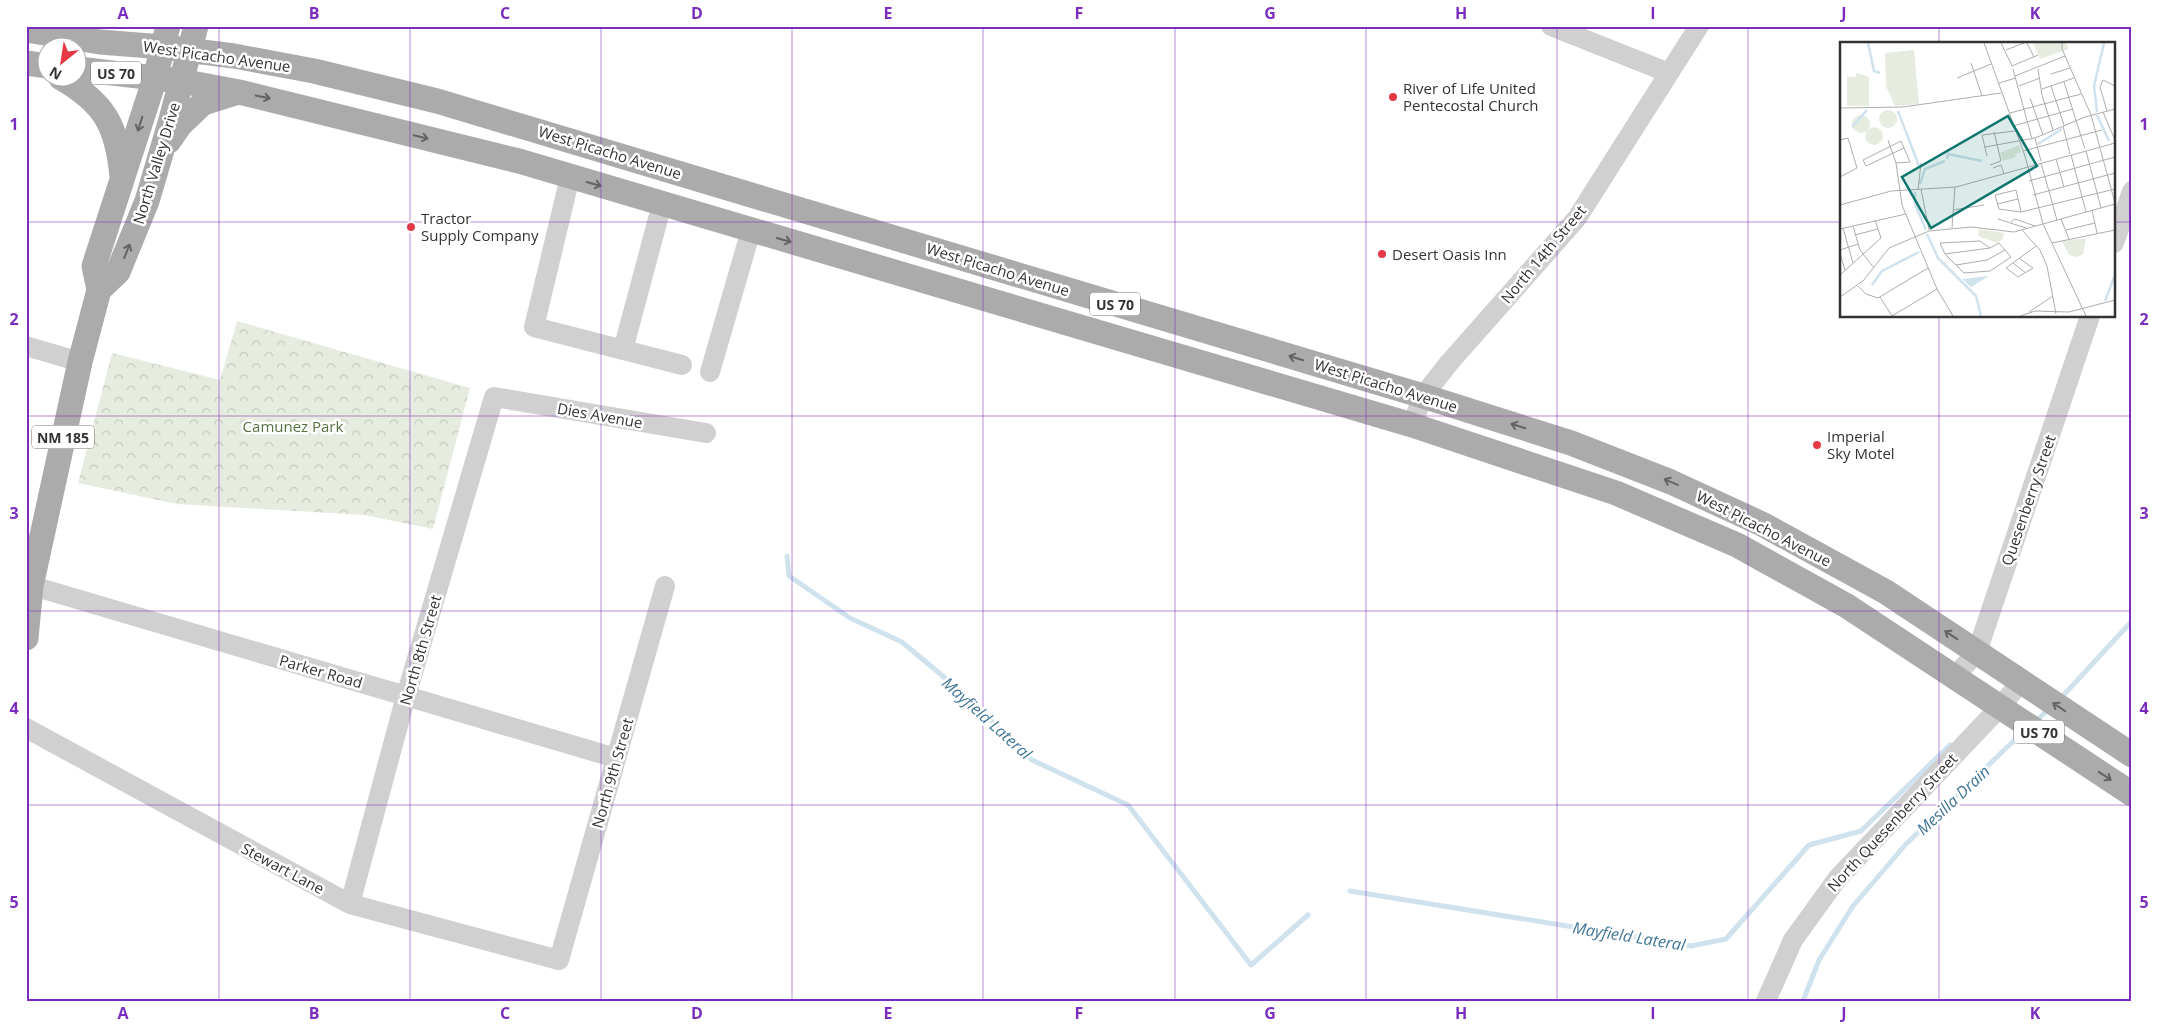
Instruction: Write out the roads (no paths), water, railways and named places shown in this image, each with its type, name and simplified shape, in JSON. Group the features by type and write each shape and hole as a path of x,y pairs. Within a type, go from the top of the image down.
{"main road":[{"path":"100,42 130,26"},
{"path":"210,26 216,40 234,56"},
{"name":"West Picacho Avenue","path":"26,30 100,42 166,36 192,38 234,56 314,71 437,101 1424,396 1571,442 1671,482 1754,520 1886,592 2132,755"},
{"name":"North Valley Drive","path":"26,638 28,585 80,362 99,290 94,266 155,78 166,36"},
{"name":"North Valley Drive","path":"99,290 118,272 147,201 192,38"},
{"name":"West Picacho Avenue","path":"88,70 181,81 238,92 519,161 1412,425 1616,493 1738,545 1847,606 2132,794"},
{"path":"79,88 106,116 119,149 122,180"},
{"path":"162,151 180,125 203,103 238,92"}],"street":[{"path":"1551,26 1669,73"},
{"name":"North 14th Street","path":"1412,425 1424,396 1449,363 1577,218 1699,26"},
{"path":"570,177 534,327 682,365"},
{"path":"2116,237 2132,191"},
{"path":"623,350 662,204"},
{"path":"710,372 751,230"},
{"name":"Quesenberry Street","path":"1954,676 1977,652 2089,318"},
{"path":"26,346 80,362"},
{"name":"Dies Avenue","path":"494,397 706,433"},
{"name":"North 8th Street","path":"350,904 406,696 494,397"},
{"name":"Parker Road","path":"28,585 616,758"},
{"name":"North 9th Street","path":"559,960 665,586"},
{"name":"North Quesenberry Street","path":"1766,1001 1793,940 1836,879 2000,707 2021,682"},
{"name":"Stewart Lane","path":"26,728 350,904 559,960"}],"waterway":[{"name":"Mayfield Lateral","path":"787,556 789,576 850,618 902,642 957,688 1032,760 1128,805 1251,965 1308,915"},
{"name":"Mesilla Drain","path":"2060,699 2132,621"},
{"name":"Mesilla Drain","path":"2036,721 2050,708"},
{"name":"Mesilla Drain","path":"1803,1001 1819,960 1853,906 1906,844 2024,731"},
{"name":"Mayfield Lateral","path":"1350,891 1691,946 1726,939 1809,845 1861,831 1950,745"}],"place":[{"name":"River of Life United Pentecostal Church","path":"1393,97"},
{"name":"Tractor Supply Company","path":"411,227"},
{"name":"Desert Oasis Inn","path":"1382,254"},
{"name":"Imperial Sky Motel","path":"1817,445"}],"park label":[{"name":"Camunez Park","path":"293,426"}]}
